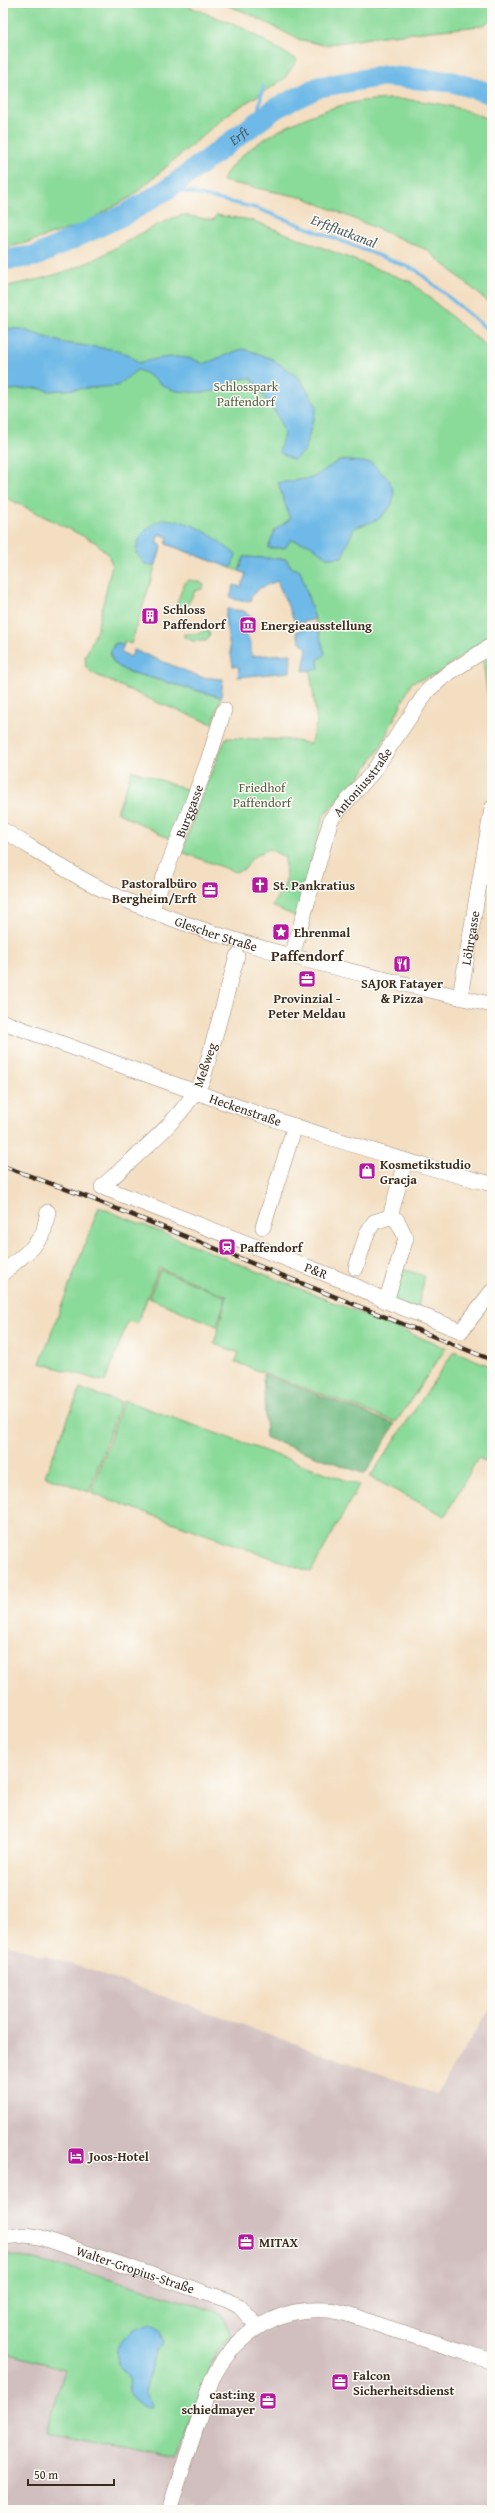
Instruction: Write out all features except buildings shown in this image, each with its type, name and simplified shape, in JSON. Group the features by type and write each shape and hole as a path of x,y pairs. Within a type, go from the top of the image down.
{"street":[{"name":"Antoniusstraße","path":"292,956 332,819 372,773 428,690 446,675 492,645"},
{"name":"Burggasse","path":"151,911 208,761 224,710"},
{"name":"Löhrgasse","path":"460,997 492,808"},
{"name":"Glescher Straße","path":"3,830 108,893 151,911 292,956 492,1005"},
{"name":"Meßweg","path":"102,1187 181,1111 196,1092 206,1068 238,956"},
{"name":"Heckenstraße","path":"3,1022 295,1126 405,1162 492,1184"},
{"path":"263,1227 295,1126"},
{"path":"390,1217 405,1162"},
{"name":"P&R","path":"102,1187 349,1283 386,1301 461,1331 492,1290"},
{"path":"3,1273 32,1248 43,1234 48,1212"},
{"path":"356,1268 367,1233 374,1222 390,1217 397,1220 406,1238 386,1301"},
{"name":"Walter-Gropius-Straße","path":"3,2237 26,2235 39,2237 207,2292 239,2306 258,2327"},
{"path":"169,2510 212,2379 232,2348 258,2327 289,2313 328,2310 492,2361"}],"shaded area":[{"path":"3,1943 90,1970 436,2094 492,2005 492,2510 3,2510 3,2352 65,2369 94,2273 3,2253"}],"green space":[{"path":"3,3 180,3 241,27 297,60 284,79 228,114 131,197 81,225 22,244 3,248"},
{"path":"221,3 492,3 492,20 481,26 383,36 324,45 298,39 247,13"},
{"path":"389,99 442,104 467,111 492,121 492,305 427,250 305,198 222,181 231,167 244,154 260,142 298,121 336,107 361,101"},
{"name":"Schlosspark Paffendorf","path":"182,215 214,220 216,215 251,220 411,282 492,351 492,634 437,674 412,682 380,748 361,775 324,815 311,859 314,868 297,917 272,906 286,882 285,857 269,849 252,858 245,869 235,872 182,852 202,794 226,738 293,740 310,744 317,722 310,670 318,669 318,660 325,654 300,570 292,568 286,559 244,557 239,571 166,544 168,537 159,534 156,543 162,545 131,644 125,642 124,644 114,644 110,655 114,663 126,671 221,697 213,724 156,702 92,673 86,667 85,657 97,630 112,565 108,554 95,542 3,496 3,287 47,277 79,267 158,224"},
{"path":"189,580 200,582 204,585 202,589 195,591 187,606 179,609 177,603 184,584"},
{"path":"207,630 210,634 206,641 193,641 184,637 184,634 198,634"},
{"path":"492,656 492,698 488,697 483,662"},
{"path":"132,770 191,791 174,841 117,812"},
{"path":"99,1207 446,1348 396,1422 235,1362 239,1353 214,1344 227,1296 159,1268 137,1324 128,1321 105,1382 40,1363"},
{"path":"399,1268 425,1276 417,1311 389,1300"},
{"path":"160,1270 226,1297 217,1326 149,1298"},
{"path":"454,1351 492,1367 492,1464 478,1458 445,1516 370,1477"},
{"path":"263,1374 395,1424 365,1474 266,1438"},
{"path":"80,1389 121,1402 89,1492 45,1476"},
{"path":"124,1400 359,1485 311,1572 91,1493"},
{"path":"3,2253 95,2274 221,2313 231,2334 216,2352 176,2459 47,2432 65,2369 3,2352"}],"water":[{"path":"3,328 21,329 64,343 111,349 130,355 138,363 154,359 180,357 196,360 203,364 242,349 272,359 299,378 317,406 304,452 293,460 279,452 284,434 278,416 251,378 238,380 213,391 186,392 177,391 166,387 147,374 137,370 117,386 50,391 37,388 9,390 3,388"},
{"path":"340,460 372,463 389,480 394,492 392,504 387,511 377,520 354,528 342,557 328,558 309,544 291,540 285,548 268,548 275,530 290,519 278,483 312,478"},
{"path":"165,519 195,526 219,541 236,555 231,568 166,544 168,537 159,534 156,543 162,545 155,566 145,564 136,553 141,535 149,527"},
{"path":"244,557 286,559 292,568 300,570 315,619 300,623 295,622 277,581 260,588 251,596 251,601 236,600 230,597 234,585 241,587 246,574 239,571"},
{"path":"227,609 244,611 251,617 240,618 239,622 241,623 241,635 246,635 251,644 251,656 291,654 290,672 238,677 239,667 233,666 225,619"},
{"path":"316,624 325,654 318,660 319,669 303,671 307,648 301,643 296,632"},
{"path":"116,643 124,644 121,652 131,657 134,650 201,677 223,679 221,697 126,671 113,661 111,650"},
{"path":"150,2324 160,2331 163,2342 155,2352 145,2391 153,2406 152,2408 141,2405 130,2395 129,2380 119,2364 117,2354 118,2347 125,2336"}],"waterway":[{"name":"Erft","path":"3,260 36,256 126,214 169,188 276,108 319,87 383,76 453,82 492,94"},
{"path":"256,123 263,86"},
{"name":"Erftflutkanal","path":"169,188 256,208 416,270 492,333"}],"railway":[{"path":"3,1166 90,1198 492,1360"}],"place":[{"name":"Schloss Paffendorf","path":"150,616"},
{"name":"Energieausstellung","path":"248,625"},
{"name":"St. Pankratius","path":"260,885"},
{"name":"Pastoralbüro Bergheim/Erft","path":"210,890"},
{"name":"Ehrenmal","path":"281,932"},
{"name":"SAJOR Fatayer & Pizza","path":"402,964"},
{"name":"Provinzial - Peter Meldau","path":"307,979"},
{"name":"Kosmetikstudio Gracja","path":"367,1171"},
{"name":"Paffendorf","path":"227,1247"},
{"name":"Joos-Hotel","path":"76,2156"},
{"name":"MITAX","path":"246,2242"},
{"name":"Falcon Sicherheitsdienst","path":"340,2382"},
{"name":"cast:ing schiedmayer","path":"268,2401"}],"district":[{"name":"Paffendorf","path":"307,955"}],"park label":[{"name":"Friedhof Paffendorf","path":"262,794"}]}
